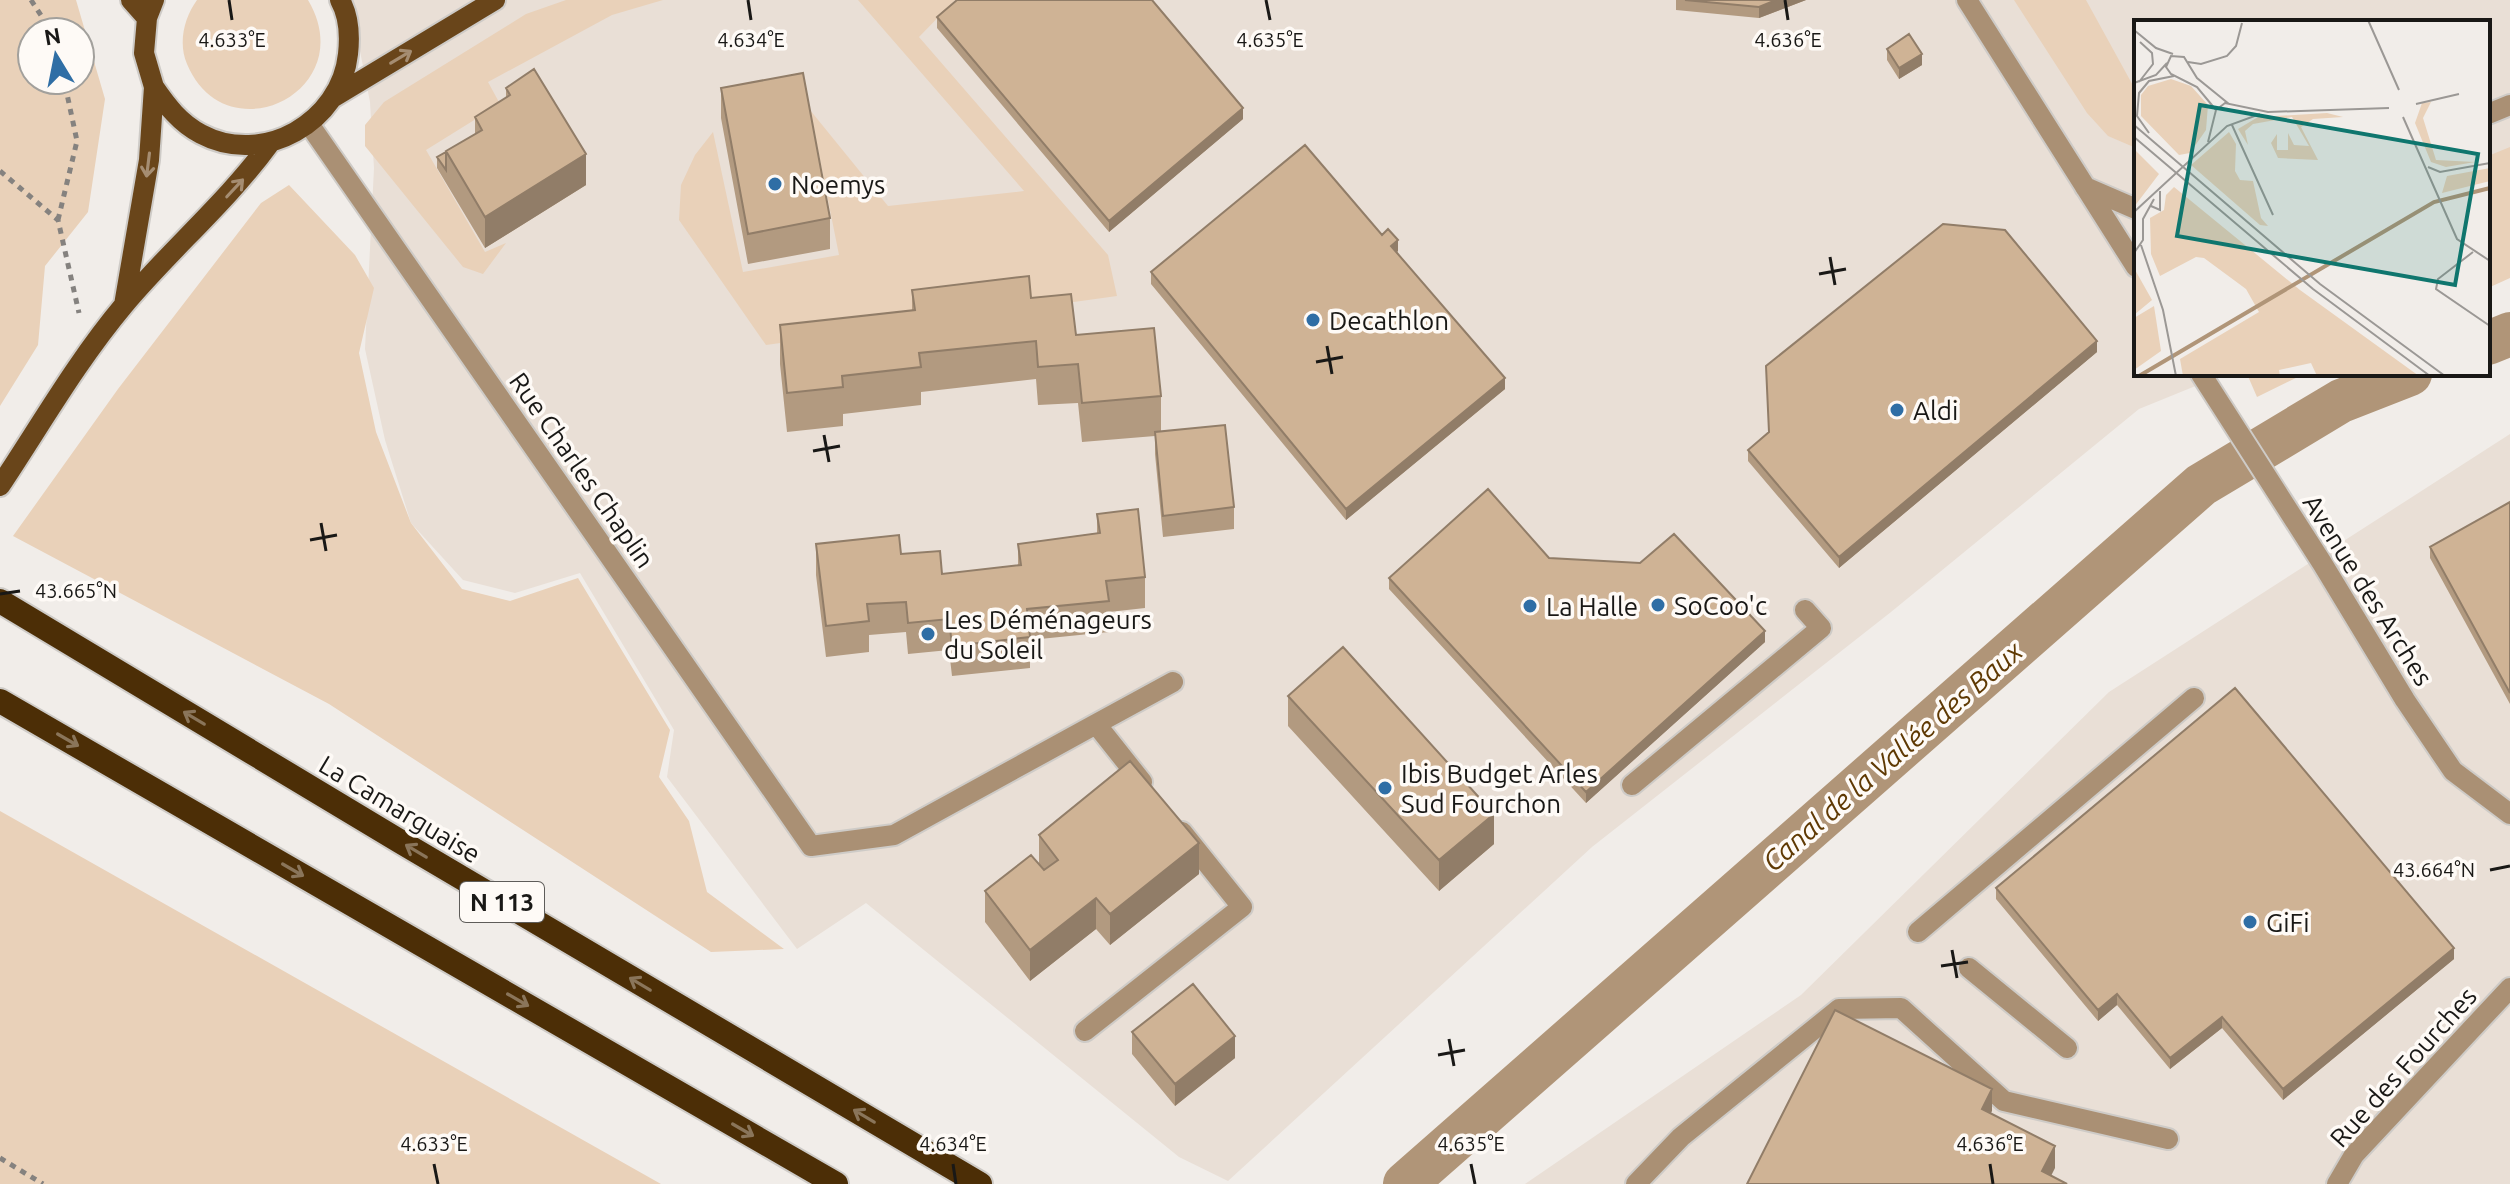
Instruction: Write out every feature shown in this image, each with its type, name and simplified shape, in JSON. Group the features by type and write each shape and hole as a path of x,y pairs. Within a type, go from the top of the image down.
{"highway":[{"name":"La Camarguaise","path":"0,601 980,1184"},
{"name":"N 113","path":"0,701 836,1184"}],"main road":[{"path":"131,0 150,9 144,53 154,87 174,115 202,135 235,145 270,143 291,136 309,124 334,97 495,0"},
{"path":"334,97 347,67 350,35 340,0"},
{"path":"124,305 147,173 154,87"},
{"path":"0,486 88,353 124,305 244,178 270,143"}],"street":[{"path":"1967,0 2134,264"},
{"path":"2490,113 2510,105"},
{"name":"Rue Charles Chaplin","path":"309,124 811,846 894,835 1096,724"},
{"path":"2085,187 2134,208"},
{"name":"Avenue des Arches","path":"2202,376 2405,700 2453,771 2510,814"},
{"path":"1632,785 1821,628 1805,610"},
{"path":"1154,797 1096,724 1173,682"},
{"path":"1918,932 2194,698"},
{"path":"1085,1031 1242,907 1174,821"},
{"path":"1969,968 2067,1048"},
{"name":"Rue des Fourches","path":"2337,1184 2354,1155 2510,988"},
{"path":"1636,1184 1681,1137 1839,1009 1901,1008 2004,1101 2168,1139"}],"path":[{"path":"67,96 77,141 58,220 88,353"},
{"path":"0,171 58,220"},
{"path":"0,1158 43,1184"}],"shaded area":[{"path":"0,0 76,0 81,16 16,16 16,96 96,96 96,68 105,99 88,212 45,266 38,345 0,406"},
{"path":"197,0 308,0 320,33 317,61 304,85 282,101 257,109 230,106 206,92 187,64 183,48 186,23"},
{"path":"350,0 2510,0 2510,252 2490,261 2490,20 2134,20 2134,376 2220,376 2139,409 1891,612 1592,847 1228,1181 1179,1157 866,903 797,949 667,777 674,730 580,573 515,593 463,580 411,523 385,440 365,349 374,168 370,102"},
{"path":"566,0 663,0 612,15 488,82 500,104 426,150 485,252 506,243 483,274 463,267 365,146 365,125 384,102 526,14"},
{"path":"858,0 955,0 919,37 1108,255 1117,296 766,345 679,220 681,185 695,155 713,132 743,272 839,255 810,110 888,206 1024,191"},
{"path":"2014,0 2086,0 2134,87 2134,147 2108,136 2087,113"},
{"path":"2510,147 2510,278 2490,287 2490,155"},
{"path":"289,185 355,255 374,288 359,353 376,432 411,523 462,589 510,601 578,578 670,730 659,777 689,821 707,892 784,949 711,952 329,704 13,536 118,389 261,203"},
{"path":"2248,376 2300,376 2257,397"},
{"path":"2510,434 2510,1184 1525,1184 1801,995 2109,692"},
{"path":"0,811 661,1184 0,1184"}],"building":[{"path":"957,0 1152,0 1243,108 1109,221 937,17"},
{"path":"1685,0 1776,0 1759,7"},
{"path":"1909,34 1922,54 1899,68 1887,49"},
{"path":"534,69 586,154 485,217 446,151 482,130 475,117 510,95 506,88"},
{"name":"Noemys","path":"803,73 830,218 748,234 721,88"},
{"name":"Decathlon","path":"1305,145 1382,235 1388,229 1398,240 1391,246 1505,378 1346,509 1151,272"},
{"path":"446,152 446,170 437,157"},
{"name":"Aldi","path":"1943,224 2005,230 2097,341 1839,557 1748,450 1769,432 1766,366"},
{"path":"1029,276 1031,298 1071,294 1076,335 1154,328 1161,396 1082,403 1078,364 1038,367 1036,341 919,353 921,367 842,376 843,387 787,393 780,325 915,310 912,290"},
{"path":"1225,425 1234,507 1163,516 1155,432"},
{"path":"1488,489 1549,558 1640,563 1674,534 1765,631 1586,792 1389,578"},
{"path":"2510,502 2510,693 2430,547"},
{"path":"1138,509 1145,577 1106,581 1109,601 1027,609 1030,637 952,646 949,619 908,623 906,602 867,604 869,621 826,626 816,544 899,535 901,554 940,551 942,574 1021,565 1018,544 1100,533 1097,514"},
{"path":"1343,647 1494,814 1439,860 1288,696"},
{"path":"2235,688 2454,948 2283,1089 2222,1017 2170,1058 2117,994 2098,1010 1996,888"},
{"path":"1130,761 1199,843 1110,914 1096,898 1030,950 985,891 1031,855 1044,870 1058,860 1039,835"},
{"path":"1193,984 1235,1036 1175,1084 1132,1032"},
{"path":"1835,1010 1992,1089 1982,1109 2055,1146 2042,1171 2067,1184 1747,1184"}],"waterway":[{"name":"Canal de la Vallée des Baux","path":"2490,342 2510,334"},
{"name":"Canal de la Vallée des Baux","path":"1405,1184 2201,485 2341,401 2405,376"}],"place":[{"name":"Noemys","path":"775,184"},
{"name":"Decathlon","path":"1313,320"},
{"name":"Aldi","path":"1897,410"},
{"name":"SoCoo'c","path":"1658,605"},
{"name":"La Halle","path":"1530,606"},
{"name":"Les Déménageurs du Soleil","path":"928,634"},
{"name":"Ibis Budget Arles Sud Fourchon","path":"1385,788"},
{"name":"GiFi","path":"2250,922"}]}
